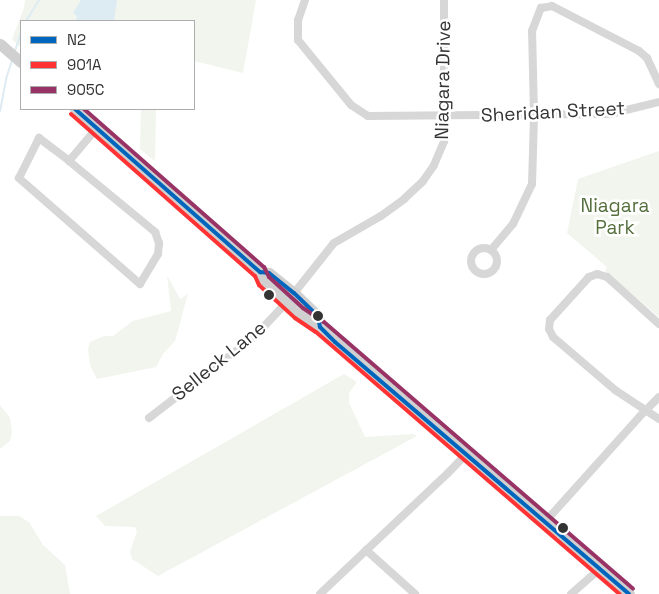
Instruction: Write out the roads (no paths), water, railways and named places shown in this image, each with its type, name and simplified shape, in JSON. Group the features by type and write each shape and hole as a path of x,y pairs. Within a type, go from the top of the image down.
{"main road":[{"path":"1,44 20,61"},
{"path":"76,110 260,272 264,281 290,297 311,324 320,327 409,406 467,453 629,594"}],"street":[{"name":"Sheridan Street","path":"306,0 298,20 298,40 351,105 362,114 368,116 445,117 610,114 659,102"},
{"name":"Niagara Drive","path":"290,297 334,243 381,216 404,199 423,181 434,165 444,141 444,0"},
{"path":"492,250 513,224 532,184 534,116 532,31 541,8 552,6 639,50 647,58 659,84"},
{"path":"69,161 97,128"},
{"path":"39,138 69,161 155,232 159,243 158,254 140,284 19,178 39,138"},
{"path":"659,324 607,277 597,274 589,276 550,320 549,325 550,334 602,380 659,419"},
{"name":"Selleck Lane","path":"149,418 253,338 290,297"},
{"path":"545,522 659,397"},
{"path":"320,594 467,453"},
{"path":"366,550 415,594"},
{"path":"571,594 600,569"}],"waterway":[{"path":"27,20 39,0"},
{"path":"15,51 20,36"},
{"path":"0,111 12,60"}],"park label":[{"name":"Niagara Park","path":"615,217"}]}
